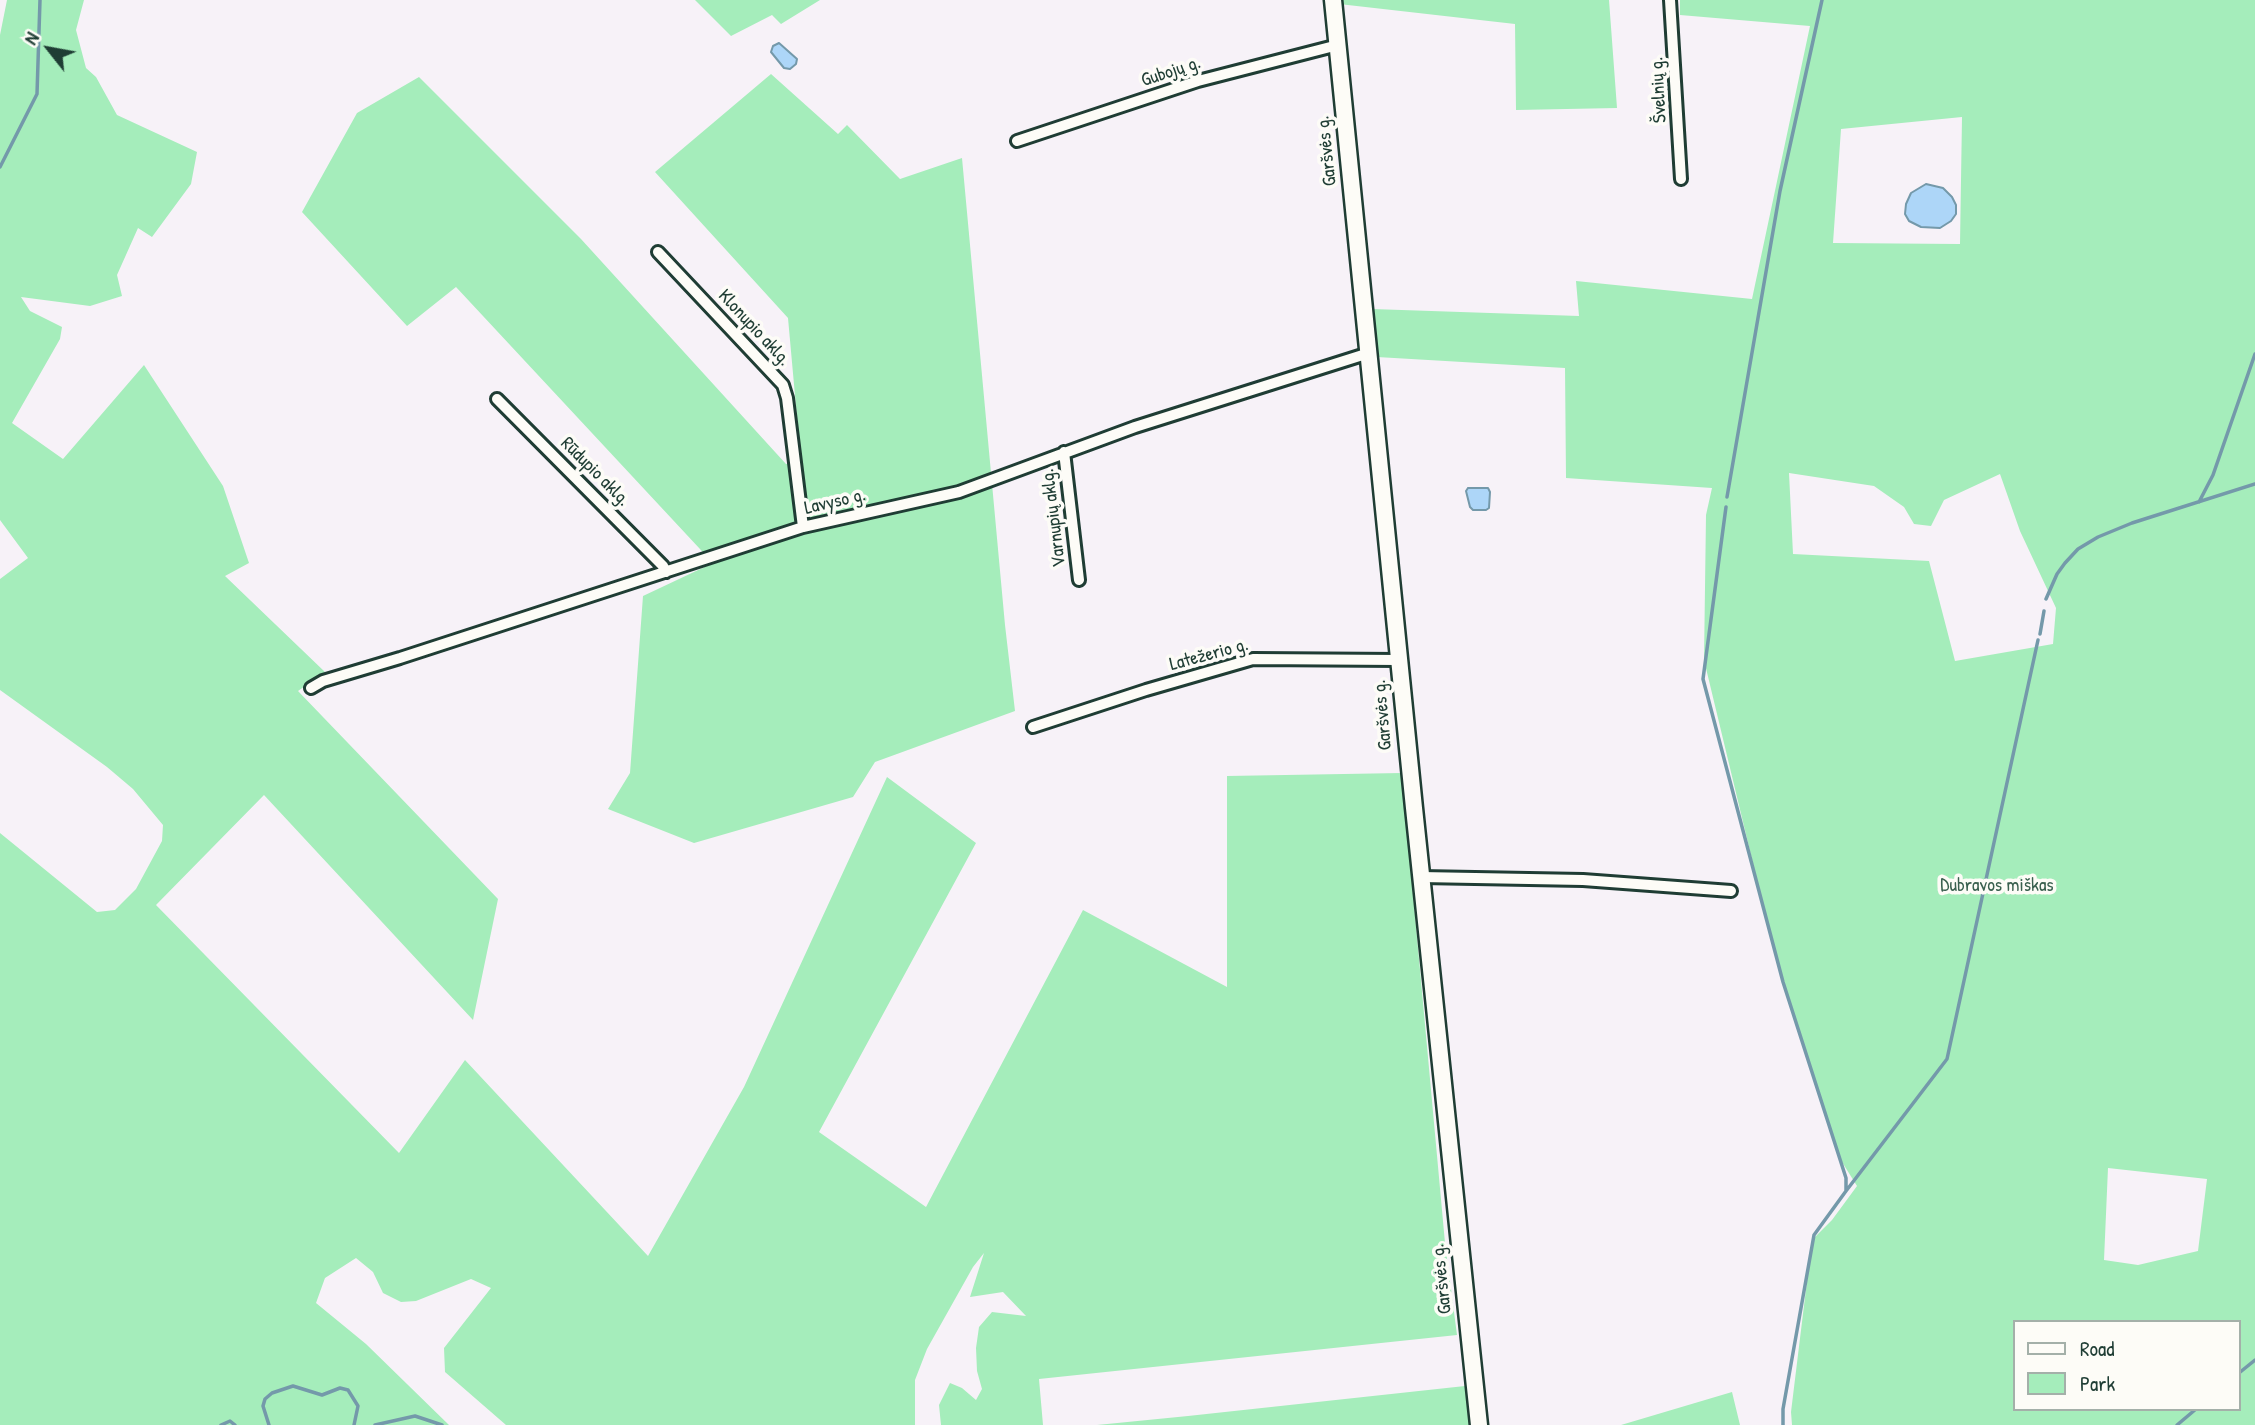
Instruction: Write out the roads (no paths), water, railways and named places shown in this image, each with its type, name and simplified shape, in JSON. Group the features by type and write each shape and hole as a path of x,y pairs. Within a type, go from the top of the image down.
{"main road":[{"name":"Garšvės g.","path":"1334,0 1421,877 1479,1425"}],"street":[{"name":"Švelnių g.","path":"1670,0 1681,179"},
{"name":"Gubojų g.","path":"1017,141 1198,81 1338,45"},
{"name":"Klonupio aklg.","path":"658,252 783,385 788,398 803,527"},
{"name":"Lavyso g.","path":"311,688 323,681 803,527 959,492 1064,452 1369,353"},
{"name":"Rūdupio aklg.","path":"497,399 666,572"},
{"name":"Varnupių aklg.","path":"1064,452 1079,580"},
{"name":"Latežerio g.","path":"1033,727 1253,659 1399,660"},
{"path":"1421,877 1583,880 1731,891"}],"water":[{"path":"779,43 797,59 790,69 784,68 771,52 773,46"},
{"path":"1926,184 1943,188 1956,205 1956,214 1940,228 1921,227 1909,221 1905,214 1911,193"},
{"path":"1468,488 1488,488 1489,508 1473,510 1466,491"}],"waterway":[{"path":"0,167 37,94 40,0"},
{"path":"1727,497 1780,191 1822,0"},
{"path":"2199,502 2213,475 2255,354"},
{"path":"2046,599 2065,563 2078,549 2098,537 2132,523 2255,484"},
{"path":"1726,507 1703,679 1783,982 1846,1178 1846,1191 1814,1235 1783,1409 1783,1425"},
{"path":"2040,634 2044,611"},
{"path":"1846,1191 1947,1059 2038,640"},
{"path":"2241,1371 2255,1360"},
{"path":"269,1425 263,1406 265,1399 272,1393 293,1386 322,1395 340,1388 348,1390 358,1406 354,1425"},
{"path":"2177,1425 2194,1411"},
{"path":"375,1425 415,1416 442,1425"},
{"path":"221,1425 230,1421 235,1425"}],"park label":[{"name":"Dubravos miškas","path":"1997,886"}]}
